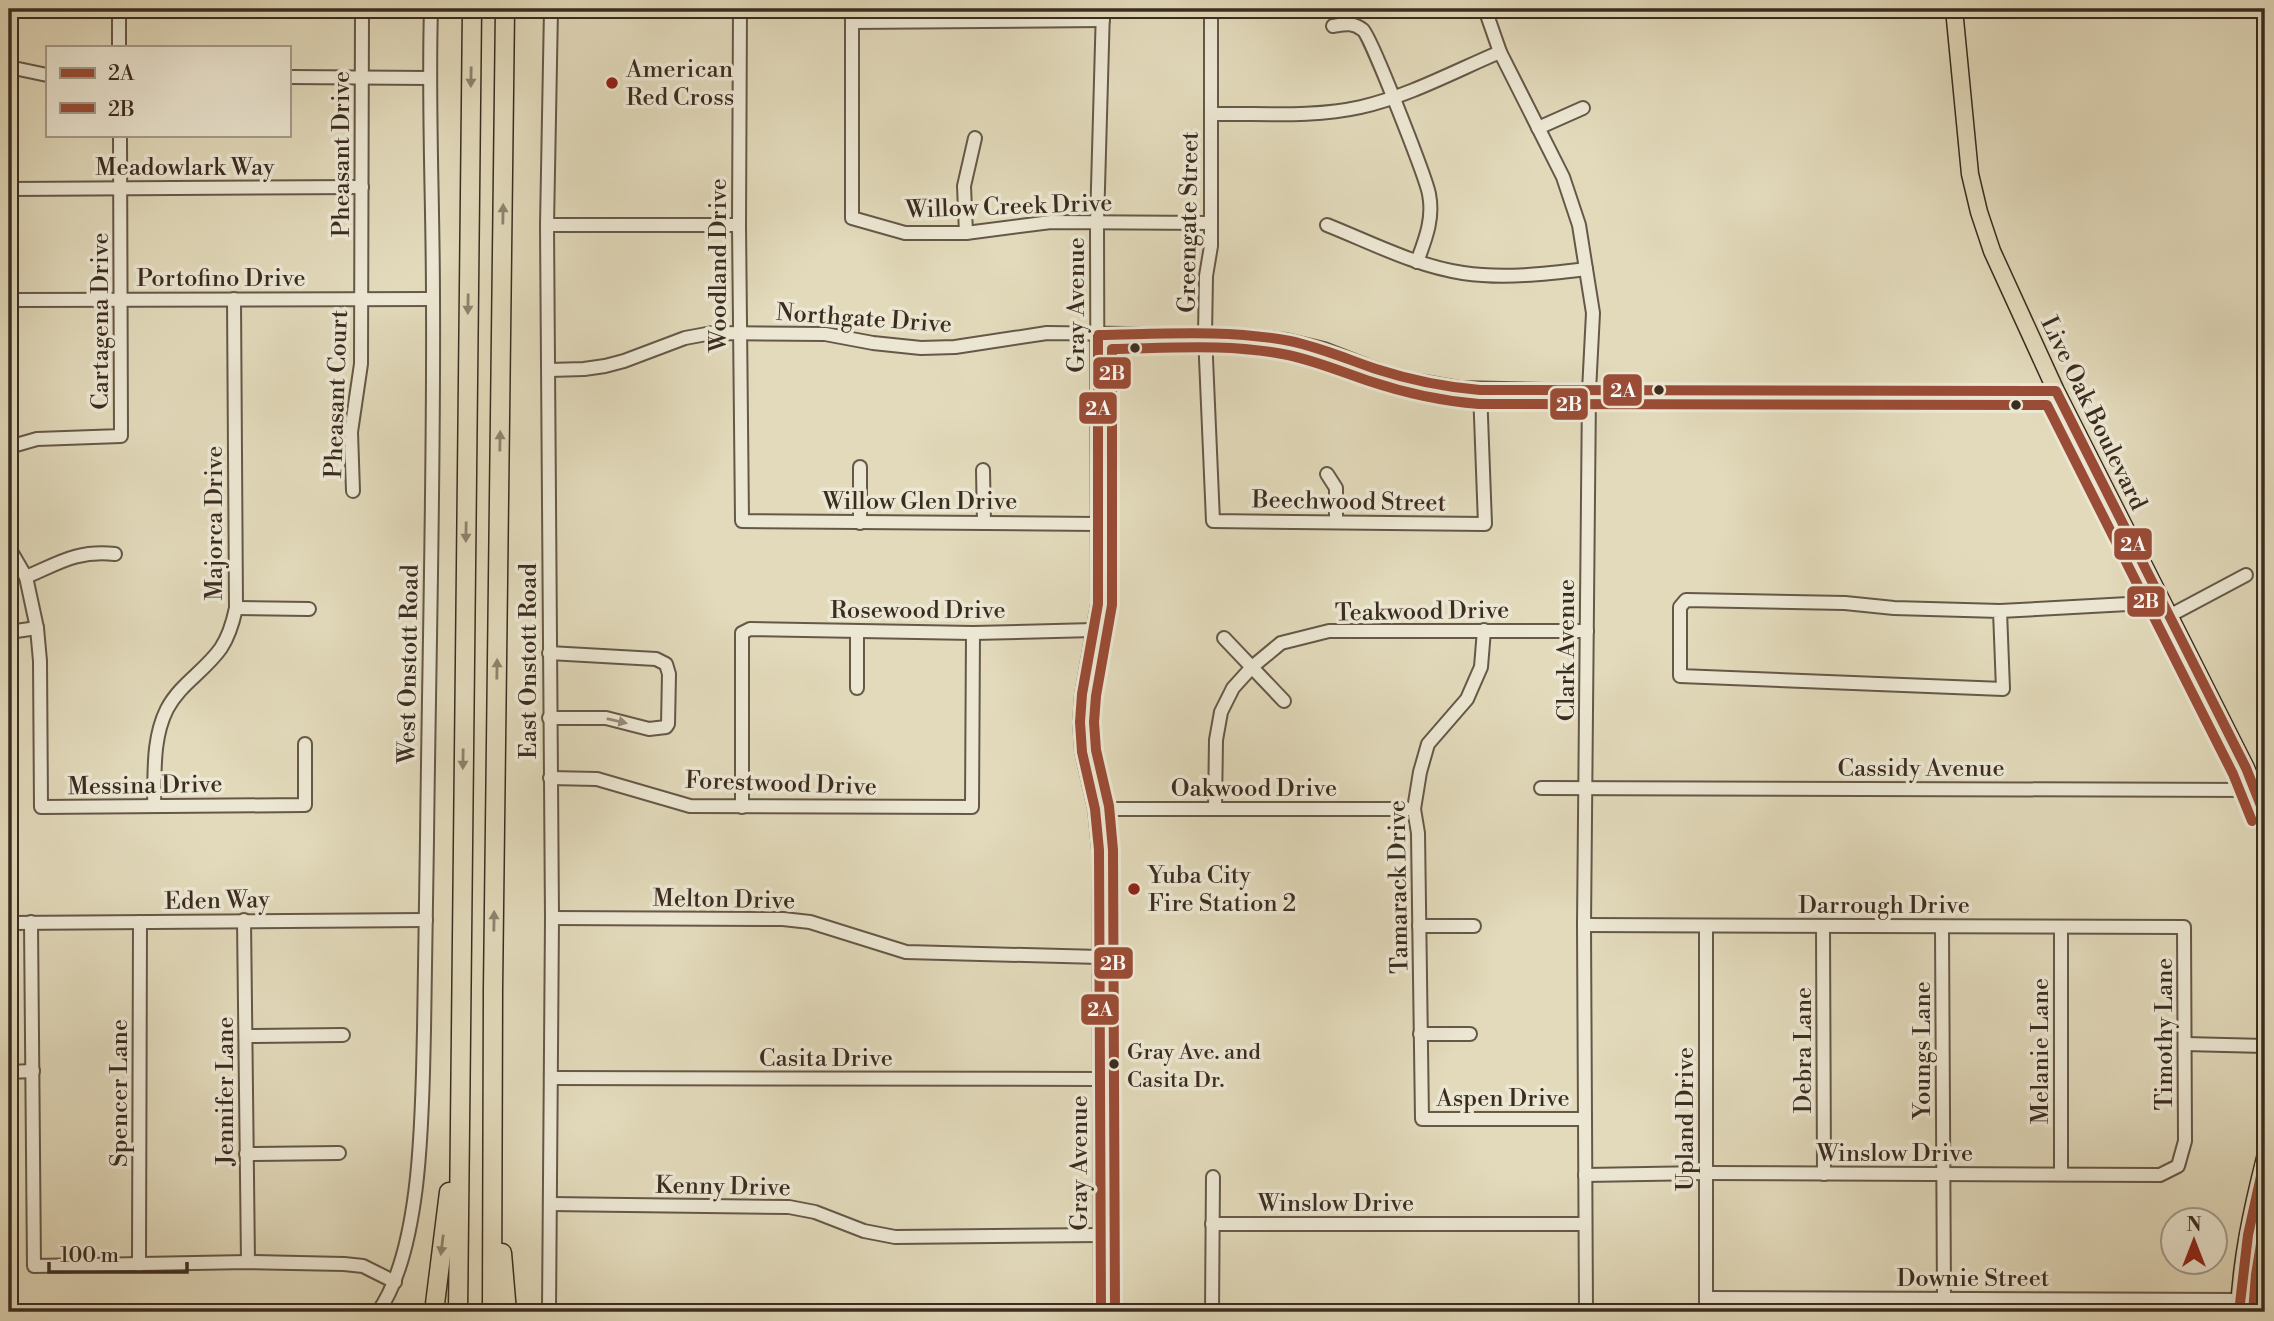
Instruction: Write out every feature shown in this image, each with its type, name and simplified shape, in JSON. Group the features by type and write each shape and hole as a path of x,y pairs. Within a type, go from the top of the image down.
{"highway":[{"path":"458,1312 472,9"},
{"path":"492,1312 493,989 505,9"},
{"path":"493,989 501,1244 508,1312"},
{"path":"435,1312 459,1105"}],"main road":[{"name":"Live Oak Boulevard","path":"1954,9 1970,174 1992,251 2056,391 2256,790 2265,816"},
{"path":"2239,1306 2247,1234 2265,1158"}],"street":[{"path":"119,9 119,46"},
{"name":"Pheasant Drive","path":"360,299 362,9"},
{"name":"West Onstott Road","path":"378,1312 395,1282 406,1243 418,1152 422,1090 433,299 429,78 431,9"},
{"name":"East Onstott Road","path":"549,1312 552,918 547,225 551,9"},
{"name":"Woodland Drive","path":"740,9 742,521"},
{"name":"Greengate Street","path":"1211,9 1211,246 1206,276 1205,335 1213,521"},
{"name":"Clark Avenue","path":"1485,9 1500,51 1563,177 1579,225 1593,313 1589,391 1584,925 1586,1312"},
{"path":"852,15 1103,14"},
{"name":"Gray Avenue","path":"1101,1312 1099,850 1080,722 1082,694 1098,604 1097,223 1103,14"},
{"name":"Willow Creek Drive","path":"852,15 852,218 905,233 966,233 1051,222 1211,223"},
{"path":"1333,26 1350,23 1365,31 1394,98 1429,194 1431,222 1417,262"},
{"path":"1211,114 1319,113 1361,107 1394,98 1500,51"},
{"path":"9,67 46,75"},
{"path":"290,77 429,78"},
{"path":"1538,128 1583,108"},
{"name":"Cartagena Drive","path":"9,447 37,439 121,436 120,136"},
{"path":"966,233 964,186 975,138"},
{"name":"Meadowlark Way","path":"9,189 362,187"},
{"path":"547,225 739,225"},
{"path":"1327,225 1417,262 1464,273 1526,276 1586,269"},
{"name":"Majorca Drive","path":"154,806 158,733 168,709 182,687 220,649 229,634 236,608 234,299"},
{"name":"Pheasant Court","path":"353,491 351,432 361,364 360,299"},
{"name":"Portofino Drive","path":"9,300 433,299"},
{"name":"Northgate Drive","path":"549,370 605,366 685,338 712,333 825,334 921,348 1047,333 1205,335 1286,340 1324,349 1383,372 1413,380 1480,390 2056,391"},
{"name":"Beechwood Street","path":"1213,521 1485,524 1480,390"},
{"path":"860,467 860,523"},
{"path":"983,470 984,523"},
{"path":"1327,474 1336,488 1336,522"},
{"name":"Willow Glen Drive","path":"742,521 1098,524"},
{"name":"Messina Drive","path":"9,548 26,577 37,628 40,661 41,807 305,805 305,744"},
{"path":"26,577 81,554 115,554"},
{"path":"2169,616 2246,575"},
{"path":"2000,611 2003,689 1680,676 1680,607 1686,600 1845,603 1894,608 2000,611 2128,604 2158,595"},
{"path":"236,608 309,610"},
{"path":"9,632 37,628"},
{"name":"Rosewood Drive","path":"743,807 742,633 750,629 973,633 1094,630"},
{"path":"857,631 858,688"},
{"name":"Teakwood Drive","path":"1215,809 1216,740 1221,712 1233,688 1252,667 1281,643 1329,631 1587,631"},
{"name":"Tamarack Drive","path":"1422,1119 1418,833 1414,809 1427,744 1467,699 1481,667 1484,631"},
{"name":"Forestwood Drive","path":"550,778 597,779 690,806 972,807 973,633"},
{"path":"1224,638 1284,701"},
{"path":"549,653 656,659 666,664 669,674 666,727 649,729 606,718 550,718"},
{"name":"Cassidy Avenue","path":"1541,788 2256,790"},
{"name":"Oakwood Drive","path":"1095,810 1414,809"},
{"name":"Melton Drive","path":"552,918 783,919 810,922 906,951 1100,957"},
{"name":"Jennifer Lane","path":"244,920 248,1262"},
{"name":"Eden Way","path":"9,923 426,920"},
{"path":"31,922 34,1266 248,1262 363,1266 395,1282"},
{"name":"Spencer Lane","path":"139,1265 140,922"},
{"name":"Darrough Drive","path":"1584,925 2184,927"},
{"path":"1419,926 1474,926"},
{"name":"Upland Drive","path":"1706,926 1706,1312"},
{"name":"Debra Lane","path":"1823,926 1824,1174"},
{"name":"Youngs Lane","path":"1942,927 1944,1299"},
{"name":"Melanie Lane","path":"2061,927 2061,1174"},
{"name":"Timothy Lane","path":"2184,927 2185,1141"},
{"path":"1420,1034 1469,1034"},
{"path":"246,1036 343,1035"},
{"path":"2185,1044 2265,1046"},
{"path":"9,1072 33,1071"},
{"name":"Casita Drive","path":"551,1078 1100,1079"},
{"name":"Aspen Drive","path":"1422,1119 1584,1119"},
{"name":"Winslow Drive","path":"1585,1175 2160,1175 2178,1166 2185,1141"},
{"path":"246,1154 339,1153"},
{"path":"1212,1312 1213,1177"},
{"name":"Kenny Drive","path":"550,1204 789,1207 816,1212 864,1231 895,1237 1100,1235"},
{"name":"Winslow Drive","path":"1212,1224 1586,1224"},
{"name":"Downie Street","path":"1706,1298 1944,1299 2239,1306"}],"transit line":[{"name":"2A","path":"1101,1312 1099,850 1095,809 1082,752 1080,722 1082,694 1098,604 1098,335 1194,333 1266,337 1312,346 1414,380 1480,390 2056,391 2246,768 2265,816"},
{"name":"2B","path":"1115,1312 1113,850 1109,806 1096,750 1094,722 1112,605 1112,349 1200,347 1266,351 1309,360 1410,393 1479,404 2047,405 2233,774 2252,821"},
{"name":"2A","path":"2239,1312 2248,1235 2265,1158"},
{"name":"2B","path":"2253,1312 2265,1219"}],"place":[{"name":"American Red Cross","path":"612,83"},
{"name":"Yuba City Fire Station 2","path":"1134,889"},
{"name":"Gray Ave. and Casita Dr.","path":"1114,1064"}]}
